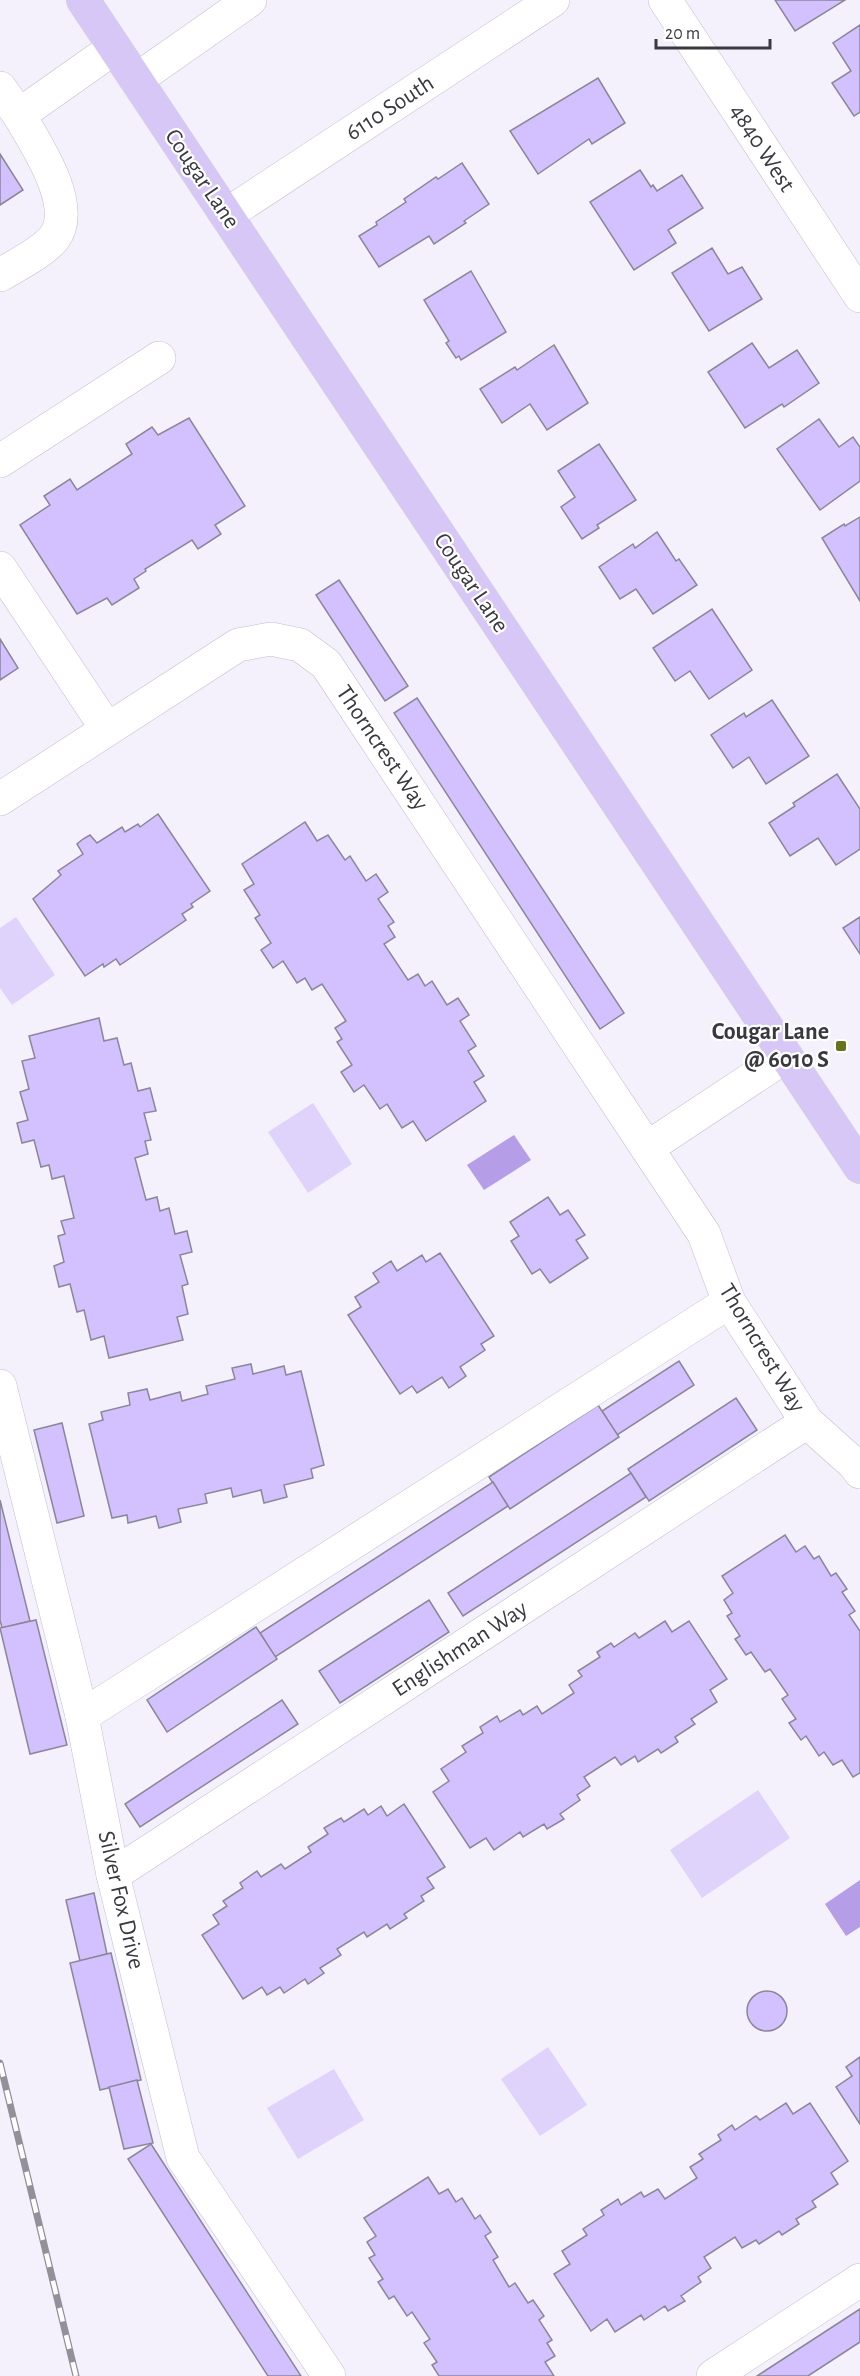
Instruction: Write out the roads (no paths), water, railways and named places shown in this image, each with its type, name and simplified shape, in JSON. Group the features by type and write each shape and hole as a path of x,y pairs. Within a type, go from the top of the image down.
{"main road":[{"name":"Cougar Lane","path":"83,0 860,1167"}],"street":[{"path":"136,80 249,0"},
{"name":"6110 South","path":"226,215 553,0"},
{"name":"4840 West","path":"665,0 860,296"},
{"path":"18,115 114,48"},
{"path":"0,88 49,166 58,197 61,224 53,240 4,263"},
{"path":"0,461 159,358"},
{"path":"0,568 107,729"},
{"name":"Thorncrest Way","path":"0,799 238,645 271,639 300,645 326,664 704,1234 729,1302 807,1422 855,1464 860,1472"},
{"path":"647,1148 786,1056"},
{"path":"82,1716 729,1302"},
{"name":"Silver Fox Drive","path":"0,1386 82,1716 113,1875 183,2158 329,2376"},
{"name":"Englishman Way","path":"113,1875 807,1422"},
{"path":"713,2376 860,2280"}],"railway":[{"path":"0,2063 76,2376"}],"place":[{"name":"Cougar Lane @ 6010 S","path":"841,1046"}]}
